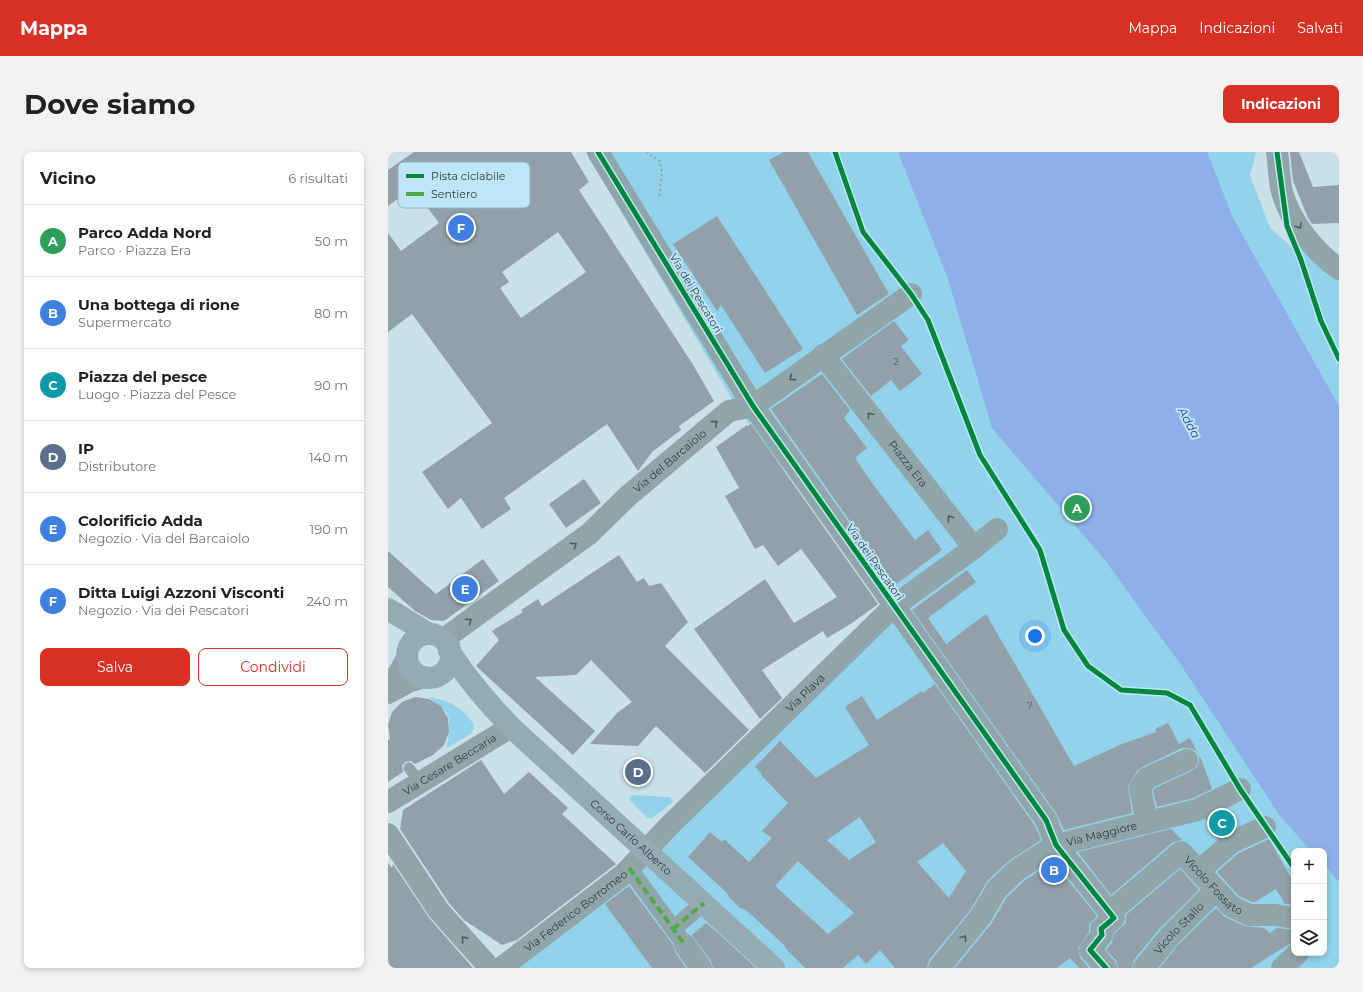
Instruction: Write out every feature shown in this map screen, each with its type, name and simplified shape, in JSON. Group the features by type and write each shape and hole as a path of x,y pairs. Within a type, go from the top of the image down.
{"main road":[{"path":"388,609 429,634 443,640 449,650 450,658 448,666 442,674 429,678 416,674 410,667 402,639 388,624"},
{"path":"407,654 412,641 420,636 429,634"},
{"name":"Corso Carlo Alberto","path":"449,650 461,669 490,705 511,727 646,849 774,968"},
{"name":"Corso Carlo Alberto","path":"429,678 490,705"}],"street":[{"name":"Via dei Pescatori","path":"598,152 754,406 1046,820 1056,845 1110,913"},
{"path":"1277,152 1282,192 1294,218 1316,249 1339,269"},
{"name":"Via del Barcaiolo","path":"449,650 448,636 589,534 628,496 729,411 754,406 823,355 911,294"},
{"name":"Piazza Era","path":"823,355 974,548"},
{"path":"974,548 997,529"},
{"name":"Via Plava","path":"646,849 894,606 974,548"},
{"path":"388,686 399,672 407,654"},
{"path":"388,693 408,682 429,678"},
{"name":"Via Cesare Beccaria","path":"388,802 414,776 511,727"},
{"path":"1147,823 1140,788 1147,778 1187,760"},
{"name":"Via Maggiore","path":"939,968 981,916 997,889 1017,870 1056,845 1198,810 1240,789"},
{"path":"1209,804 1232,842"},
{"path":"1199,871 1232,842 1266,827"},
{"path":"388,834 439,911 490,968"},
{"name":"Via Federico Borromeo","path":"501,968 624,874 646,849"},
{"name":"Vicolo Fossato","path":"1110,913 1180,852 1231,906 1249,916 1276,915 1291,918"},
{"path":"629,868 701,968"},
{"name":"Vicolo Stallo","path":"1144,968 1169,937 1216,890"},
{"path":"679,937 704,903"},
{"path":"1106,968 1090,950 1102,935 1101,929 1114,918 1110,913"},
{"path":"1282,968 1295,956"}],"path":[{"path":"646,152 660,161 662,173 659,199"}],"shaded area":[{"path":"586,152 1256,152 1250,176 1270,228 1296,251 1293,232 1331,276 1339,280 1339,968 489,968 676,827 889,606 739,411"},
{"path":"428,697 448,702 465,713 474,725 472,733 447,748 449,718 437,703"},
{"path":"632,795 670,797 673,802 652,818 647,818 629,799"}],"water":[{"name":"Adda","path":"898,152 1207,152 1233,218 1339,406 1339,882 1327,868 1327,848 1308,848 1280,816 1181,665 1104,559 992,428 948,279"}],"building":[{"path":"414,152 571,152 589,182 579,190 692,363 714,401 679,426 681,430 652,452 638,471 607,424 504,498 511,509 482,529 461,498 448,509 422,472 492,423 412,314 388,332 388,233 401,251 439,223 428,208 530,208 530,162 400,162","holes":["558,232 586,272 521,318 500,288 509,282 502,272"]},
{"path":"784,152 808,152 889,294 857,315 769,160"},
{"path":"1290,152 1299,152 1313,187 1339,185 1339,223 1312,224 1308,218 1293,181"},
{"path":"398,163 398,199 388,206 388,170"},
{"path":"717,216 803,349 765,373 721,305 717,311 673,244"},
{"path":"894,321 909,340 901,346 922,374 900,391 891,380 871,396 842,359"},
{"path":"822,374 850,410 844,418 867,448 855,458 872,483 915,540 928,530 942,550 895,585 771,409"},
{"path":"751,424 878,604 852,623 827,638 823,631 762,670 782,698 760,719 694,629 765,579 794,623 837,597 801,549 778,566 763,545 755,549 725,496 739,488 716,447 747,425 748,426"},
{"path":"584,479 601,503 566,528 549,504"},
{"path":"388,551 436,594 483,559 499,581 444,621 431,620 415,611 388,587"},
{"path":"619,555 637,582 644,578 649,586 661,583 688,622 665,646 749,730 705,773 656,726 638,746 590,744 617,713 632,702 591,660 576,675 535,677 595,731 573,755 476,666 499,640 492,631 523,612 521,610 538,599 542,606"},
{"path":"967,570 976,582 928,618 946,644 986,614 1074,766 1122,744 1156,732 1155,729 1168,723 1179,744 1190,738 1199,755 1195,750 1182,748 1142,767 1137,771 1128,786 1132,813 1064,830 1056,813 912,610"},
{"path":"935,684 1035,826 1041,840 1010,860 988,880 971,909 929,960 927,968 895,968 880,950 866,964 858,955 843,968 805,968 784,945 746,910 740,908 726,892 688,857 710,832 722,842 724,839 749,862 772,838 762,831 788,803 755,767 780,741 816,778 869,745 845,707 862,696 877,720 922,691 923,693","holes":["860,817 876,842 849,860 827,840","943,843 966,871 949,898 917,862","798,861 854,913 828,934 775,886"]},
{"path":"415,697 429,699 441,706 448,718 449,732 444,745 433,755 415,764 411,761 405,762 402,766 403,772 388,782 388,740 390,739 388,725 392,712 402,702"},
{"path":"1199,755 1212,789 1193,798 1157,807 1153,791 1155,788 1192,771 1197,767"},
{"path":"481,760 504,794 529,772 568,808 562,814 616,864 517,940 502,945 464,920 449,903 400,829 403,810"},
{"path":"1171,829 1182,840 1173,842 1111,895 1078,852"},
{"path":"1269,839 1291,878 1291,905 1285,904 1276,889 1255,902 1239,896 1217,872 1239,853"},
{"path":"1053,862 1097,916 1089,924 1089,932 1078,948 1080,958 1089,968 1079,968 1070,958 1057,968 955,968 991,924 1007,897 1025,880"},
{"path":"388,863 392,868 393,864 430,919 473,968 388,968"},
{"path":"1180,869 1199,890 1159,929 1134,960 1132,968 1118,968 1116,960 1106,950 1112,943 1114,934 1126,923 1126,915"},
{"path":"629,886 673,945 675,952 686,968 652,968 605,904"},
{"path":"1216,908 1225,917 1244,926 1264,928 1270,933 1277,928 1291,930 1291,943 1251,968 1160,968 1178,945"},
{"path":"706,923 756,968 713,968 711,961 692,935"}],"marked path":[{"path":"629,868 685,945"},
{"path":"673,929 704,903"}],"cycle path":[{"path":"598,152 753,406 1046,820 1056,845 1114,918 1101,929 1102,935 1090,950 1106,968"},
{"path":"835,152 863,232 911,294 928,320 980,455 1040,550 1064,630 1088,666 1121,690 1167,693 1190,705 1240,789 1291,864"},
{"path":"1277,152 1287,226 1301,260 1321,321 1339,359"}],"place":[{"name":"Ditta Luigi Azzoni Visconti","path":"461,228"},
{"name":"Parco Adda Nord","path":"1077,508"},
{"name":"Colorificio Adda","path":"465,589"},
{"name":"IP","path":"638,772"},
{"name":"Piazza del pesce","path":"1222,823"},
{"name":"Una bottega di rione","path":"1054,870"}]}
